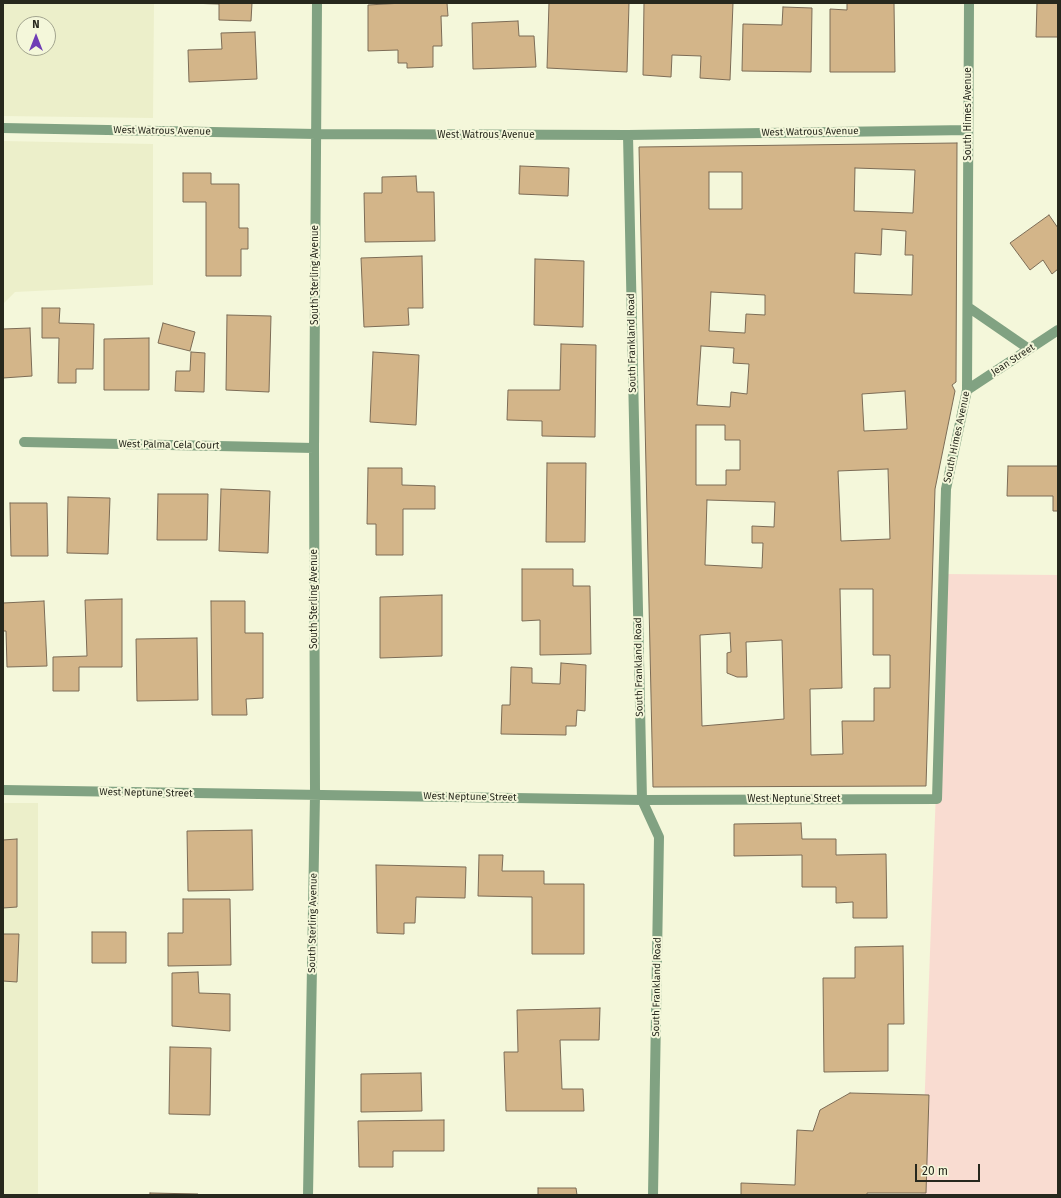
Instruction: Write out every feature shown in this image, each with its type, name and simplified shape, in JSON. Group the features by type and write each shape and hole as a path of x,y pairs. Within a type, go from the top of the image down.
{"street":[{"name":"South Sterling Avenue","path":"308,1195 315,795 314,448 317,3"},
{"name":"South Himes Avenue","path":"937,799 946,489 967,390 969,3"},
{"name":"West Watrous Avenue","path":"3,128 316,134 628,135 968,130"},
{"name":"South Frankland Road","path":"628,135 642,800 659,837 653,1195"},
{"path":"968,307 1029,349"},
{"name":"Jean Street","path":"967,390 1058,330"},
{"name":"West Palma Cela Court","path":"24,442 314,448"},
{"name":"West Neptune Street","path":"3,790 642,800 937,799"}],"shaded area":[{"path":"3,3 154,3 153,118 3,116"},
{"path":"3,141 153,144 153,285 15,292 3,304"},
{"path":"944,574 1058,575 1058,1195 921,1195"},
{"path":"3,803 38,803 38,1195 3,1195"}],"building":[{"path":"187,3 252,3 251,21 219,20 219,4"},
{"path":"447,3 448,16 441,16 442,46 433,46 433,67 407,68 407,63 398,63 398,50 368,51 368,5"},
{"path":"549,3 629,3 627,72 547,68"},
{"path":"644,3 733,3 730,80 700,78 701,56 672,55 671,77 643,75"},
{"path":"847,3 894,3 895,72 830,72 830,9 847,10"},
{"path":"1037,3 1058,3 1058,37 1036,37"},
{"path":"783,7 812,8 811,72 742,71 743,24 782,25"},
{"path":"518,21 519,36 534,36 536,67 473,69 472,23"},
{"path":"255,32 257,79 189,82 188,50 222,49 221,33"},
{"path":"957,143 956,382 952,385 955,391 935,489 926,786 653,787 639,147"},
{"path":"520,166 569,168 568,196 519,194"},
{"path":"855,168 915,170 913,213 854,211"},
{"path":"709,172 742,172 742,209 709,209"},
{"path":"183,173 211,173 211,184 239,184 239,228 248,228 248,249 241,249 241,276 206,276 206,202 183,202"},
{"path":"416,176 417,192 434,192 435,241 365,242 364,193 382,193 382,177"},
{"path":"1049,215 1058,228 1058,269 1052,274 1043,260 1030,270 1010,243"},
{"path":"882,229 906,231 905,255 913,255 912,295 854,293 855,253 881,255"},
{"path":"422,256 423,308 408,308 409,325 364,327 361,258"},
{"path":"535,259 584,261 583,327 534,325"},
{"path":"711,292 765,295 765,315 746,314 745,333 709,331"},
{"path":"42,308 60,308 59,323 94,324 93,369 76,369 76,383 58,383 59,338 42,338"},
{"path":"227,315 271,316 269,392 226,390"},
{"path":"163,323 195,332 190,351 158,343"},
{"path":"30,328 32,376 3,378 3,329"},
{"path":"149,338 149,390 104,390 104,339"},
{"path":"561,344 596,345 595,437 542,436 542,421 507,420 508,390 560,390"},
{"path":"701,346 734,348 733,363 749,364 747,394 731,392 730,407 697,405"},
{"path":"191,352 205,353 204,392 175,391 176,371 190,371"},
{"path":"373,352 419,355 416,425 370,422"},
{"path":"905,391 907,429 864,431 862,394"},
{"path":"696,425 725,425 725,440 740,440 740,470 726,470 726,485 696,485"},
{"path":"547,463 586,463 585,542 546,542"},
{"path":"1008,466 1058,466 1058,511 1053,511 1053,496 1007,496"},
{"path":"368,468 402,468 402,485 435,486 435,509 403,509 403,555 376,555 376,524 367,524"},
{"path":"888,469 890,539 841,541 838,471"},
{"path":"221,489 270,491 268,553 219,551"},
{"path":"158,494 208,494 207,540 157,540"},
{"path":"68,497 110,498 108,554 67,553"},
{"path":"707,500 775,502 774,527 752,526 752,543 763,543 762,568 705,565"},
{"path":"10,503 47,503 48,556 11,556"},
{"path":"522,569 573,569 573,586 590,586 591,654 540,655 540,620 522,621"},
{"path":"840,589 873,589 873,655 890,655 890,688 874,688 874,721 842,721 843,754 811,755 810,689 842,688"},
{"path":"442,595 442,656 380,658 380,597"},
{"path":"122,599 122,667 79,667 79,691 53,691 53,657 87,656 85,600"},
{"path":"44,601 47,666 7,667 6,631 3,631 3,603"},
{"path":"211,601 245,601 245,633 263,633 263,698 246,699 247,715 212,715"},
{"path":"730,633 731,652 727,653 727,673 737,677 747,677 746,642 782,640 784,719 702,726 700,635"},
{"path":"197,638 198,700 137,701 136,639"},
{"path":"561,663 586,665 585,711 577,710 576,726 566,726 566,735 501,734 502,705 510,705 511,667 532,668 532,683 560,684"},
{"path":"801,823 802,839 836,839 836,855 886,854 887,918 853,918 853,902 836,903 836,887 802,887 802,855 734,856 734,824"},
{"path":"252,830 253,890 188,891 187,831"},
{"path":"17,839 17,907 3,908 3,840"},
{"path":"479,855 503,855 502,871 544,871 544,884 584,884 584,954 532,954 532,897 478,896"},
{"path":"376,865 466,867 465,898 416,897 415,923 404,923 404,934 377,933"},
{"path":"183,899 230,899 231,965 168,966 168,933 183,933"},
{"path":"92,932 126,932 126,963 92,963"},
{"path":"3,934 19,934 17,982 3,981"},
{"path":"903,946 904,1024 888,1024 888,1071 824,1072 823,978 855,978 855,947"},
{"path":"198,972 199,993 230,994 230,1031 172,1026 172,973"},
{"path":"600,1008 599,1040 560,1040 562,1089 583,1089 584,1111 506,1111 504,1052 518,1052 517,1010"},
{"path":"170,1047 211,1048 210,1115 169,1114"},
{"path":"421,1073 422,1111 361,1112 361,1074"},
{"path":"850,1093 929,1095 926,1193 867,1193 867,1195 741,1195 741,1183 795,1185 797,1130 813,1131 820,1110"},
{"path":"444,1120 444,1151 393,1151 393,1167 359,1167 358,1121"},
{"path":"538,1188 576,1188 577,1195 538,1195"},
{"path":"150,1193 198,1194 198,1195 150,1195"}]}
